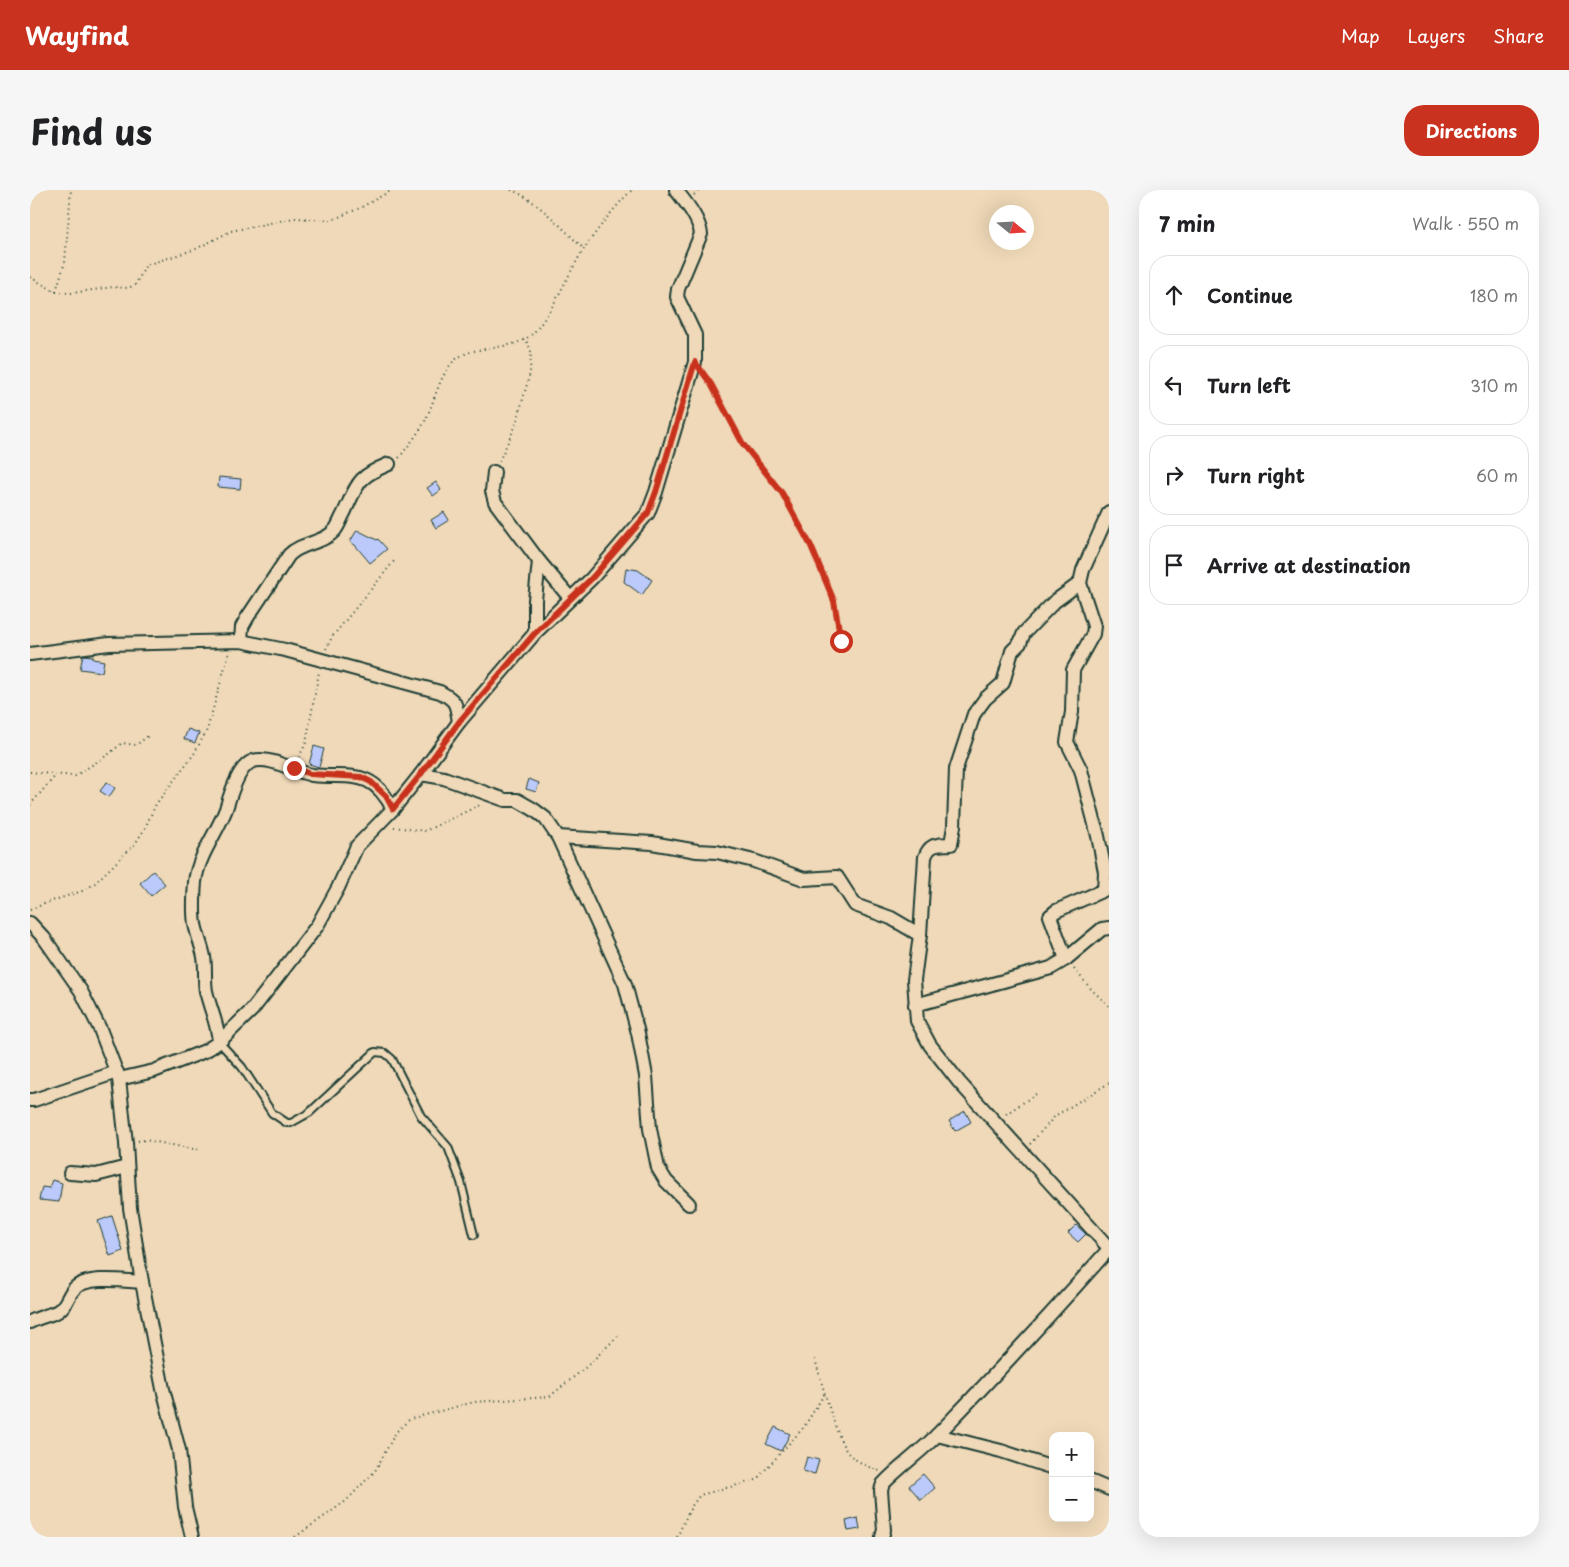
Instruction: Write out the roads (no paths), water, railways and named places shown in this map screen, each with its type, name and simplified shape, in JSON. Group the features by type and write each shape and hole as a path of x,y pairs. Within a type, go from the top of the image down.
{"street":[{"path":"30,1100 118,1075 154,1071 205,1051 219,1042 252,1010 317,926 338,888 357,846 393,809 459,722 535,633 592,578 648,513 695,362 695,335 677,297 678,289 701,234 700,227 676,190"},
{"path":"237,641 247,618 289,555 295,549 328,537 337,528 360,480 370,472 389,464"},
{"path":"494,472 492,491 495,502 539,561 570,598"},
{"path":"1066,960 1050,916 1056,911 1104,890 1105,872 1098,836 1080,770 1067,742 1072,712 1073,670 1093,634 1094,626 1080,583 1083,570 1109,512"},
{"path":"535,633 535,600 539,561"},
{"path":"882,1537 884,1530 882,1484 937,1435 982,1386 1030,1339 1109,1249 964,1088 930,1045 917,1021 915,1005 914,980 920,935 925,857 927,849 933,845 951,844 954,826 956,769 974,714 985,699 1003,683 1012,651 1020,643 1024,633 1054,602 1080,583"},
{"path":"30,654 109,644 237,641 285,650 440,692 452,698 456,704 459,722"},
{"path":"219,1042 218,1032 206,991 204,956 195,924 195,881 202,858 223,818 236,780 243,770 252,761 264,761 310,774 361,777 371,782 386,796 393,809"},
{"path":"421,774 444,778 506,800 517,800 545,818 558,837 625,984 638,1033 646,1076 650,1129 658,1168 666,1181 689,1204"},
{"path":"558,837 652,842 697,851 717,852 754,861 804,879 837,877 856,905 891,918 920,935"},
{"path":"30,923 44,938 81,991 100,1029 118,1075 126,1143 130,1208 163,1389 180,1450 185,1507 192,1537"},
{"path":"915,1005 1052,968 1066,960 1102,929 1109,928"},
{"path":"70,1173 96,1176 128,1168"},
{"path":"30,1322 58,1311 66,1304 74,1288 85,1282 108,1280 142,1282"},
{"path":"937,1435 1001,1451 1049,1467"},
{"path":"1094,1483 1109,1489"}],"lane":[{"path":"219,1042 242,1068 272,1113 287,1123 291,1123 309,1113 376,1052 385,1053 392,1059 421,1116 448,1147 462,1182 474,1236"}]}
